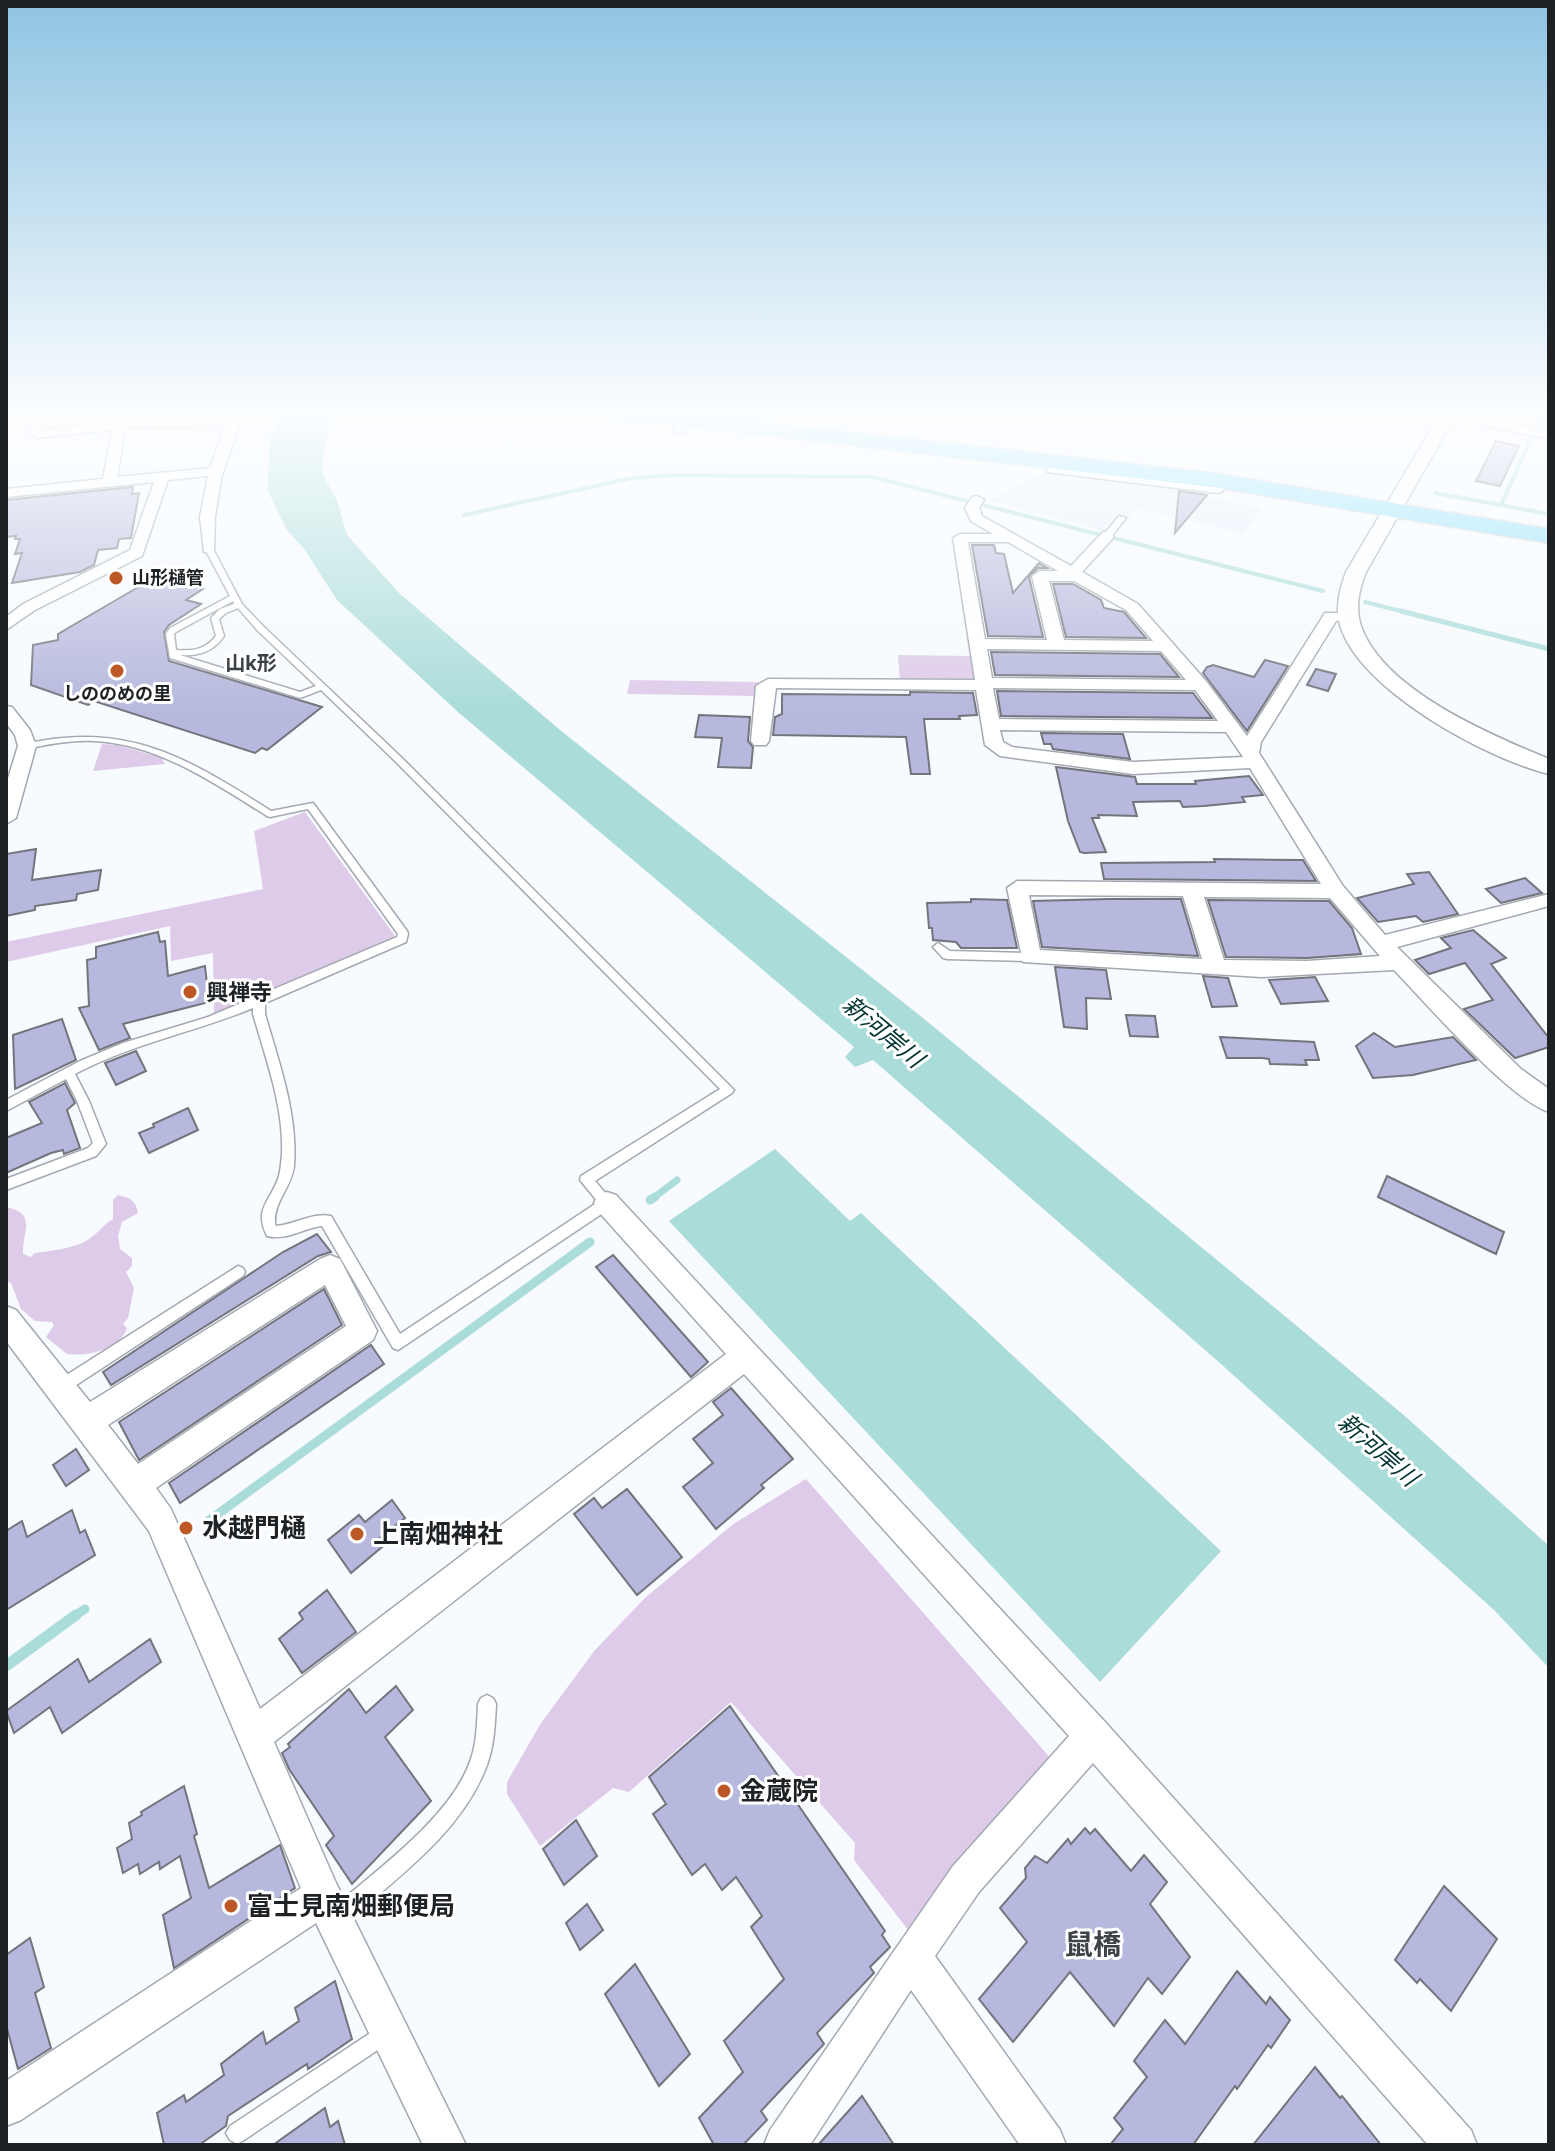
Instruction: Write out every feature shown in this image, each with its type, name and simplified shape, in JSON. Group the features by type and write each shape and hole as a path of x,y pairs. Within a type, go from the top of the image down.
{"highway":[{"path":"1435,511 1549,536"},
{"path":"1452,511 1549,526"}],"street":[{"path":"6,625 29,607 137,553 151,511"},
{"path":"209,549 206,531 210,511"},
{"path":"976,511 976,518 1010,539 1132,607 1200,685 1231,727 1336,891 1381,944 1513,1075 1549,1102"},
{"path":"1391,511 1356,572 1348,595 1348,616 1361,646 1376,665 1420,703 1467,732 1549,767"},
{"path":"1057,645 1040,576 1074,575 1107,537"},
{"path":"1010,539 960,538 994,745 1007,752 1103,766 1180,768 1252,758"},
{"path":"1252,758 1252,742 1331,616 1348,616"},
{"path":"977,644 1166,646"},
{"path":"760,741 765,686 774,683 1200,685"},
{"path":"6,711 24,734 27,746 6,818"},
{"path":"989,724 1231,727"},
{"path":"1336,891 1017,888 1031,957 1293,970 1354,968 1399,962"},
{"path":"1192,890 1215,966"},
{"path":"1381,944 1545,900"},
{"path":"607,1203 744,1357 1093,1736 1456,2145"},
{"path":"87,1421 330,1267 363,1331 134,1485"},
{"path":"6,1319 160,1520 328,1908 445,2145"},
{"path":"255,1735 744,1357"},
{"path":"785,2145 966,1879 1093,1736"},
{"path":"6,2105 328,1908"},
{"path":"911,1956 1045,2145"}],"lane":[{"path":"1107,537 1122,518"},
{"path":"209,549 236,601 319,688 398,759 728,1090 586,1180 607,1203 398,1343 326,1220 317,1220 285,1233 272,1232 266,1224 266,1215 286,1176 289,1139 285,1109 259,1014 259,1001"},
{"path":"170,652 170,634 173,630 236,601"},
{"path":"170,652 190,653 213,645 220,636 215,618 236,601"},
{"path":"170,652 179,659 300,695 319,688"},
{"path":"6,1106 68,1072 127,1046 212,1020 259,1001 402,939 403,934 310,805 270,814 188,764 127,741 56,738 27,746"},
{"path":"938,947 947,955 1031,957"},
{"path":"6,1185 92,1152 100,1144 68,1072"},
{"path":"59,1389 238,1272"},
{"path":"328,1908 439,1823 463,1795 478,1765 485,1737 487,1704"},
{"path":"237,2133 389,2031"}],"shaded area":[{"path":"1032,511 1133,511 1114,534"},
{"path":"1150,511 1260,511 1243,534"},
{"path":"898,655 972,656 976,682 900,681"},
{"path":"630,680 759,682 758,696 627,694"},
{"path":"102,744 118,745 162,758 165,764 93,771"},
{"path":"305,812 395,936 214,1014 213,953 171,961 170,926 6,962 6,942 263,889 254,831"},
{"path":"118,1195 132,1201 138,1213 122,1222 118,1236 120,1249 132,1258 132,1266 126,1272 134,1288 128,1318 123,1324 127,1328 118,1341 102,1350 67,1354 46,1337 54,1325 52,1322 35,1321 21,1309 11,1283 6,1281 6,1207 16,1210 25,1219 23,1254 31,1257 35,1253 66,1248 87,1240 113,1219 113,1200"},
{"path":"806,1479 1053,1761 912,1935 854,1860 855,1843 731,1702 629,1792 613,1788 540,1846 507,1794 507,1782 541,1723 595,1650 645,1598 732,1525"}],"water":[{"name":"新河岸川","path":"278,511 340,511 347,535 400,594 560,730 923,1018 1406,1417 1549,1546 1549,1668 1494,1610 1221,1364 873,1060 855,1067 845,1057 854,1047 458,712 337,600 305,550 287,530"},
{"path":"775,1149 850,1221 861,1213 1221,1551 1100,1682 669,1221"}],"building":[{"path":"6,511 136,511 131,538 119,539 117,548 98,550 94,565 80,572 12,583 22,553 15,554 20,539 15,539 16,536 6,537"},
{"path":"1177,511 1193,511 1175,533"},
{"path":"972,545 994,545 996,553 1004,554 1013,593 1039,563 1047,568 1038,568 1029,577 1043,637 988,636"},
{"name":"しののめの里","path":"171,568 204,576 188,585 203,589 186,600 201,604 169,625 164,632 169,661 322,707 267,750 262,748 255,753 94,701 88,705 31,685 33,645 58,640 58,634"},
{"path":"1053,584 1073,584 1101,600 1104,608 1124,612 1146,638 1066,637"},
{"path":"991,652 1160,654 1179,677 995,675"},
{"path":"1265,660 1288,666 1247,731 1203,673 1213,665 1254,677"},
{"path":"1316,669 1336,674 1328,691 1307,685"},
{"path":"997,691 1193,693 1212,718 1001,716"},
{"path":"910,692 973,693 977,715 959,716 960,719 924,719 930,774 911,774 906,737 773,735 775,717 782,714 782,694 910,695"},
{"path":"699,715 750,717 748,741 753,747 751,768 718,767 722,738 695,737"},
{"path":"1041,733 1123,734 1130,759 1053,749 1051,744 1044,744"},
{"path":"1056,767 1135,777 1137,784 1196,784 1195,781 1249,776 1263,795 1242,797 1245,802 1204,806 1183,807 1180,801 1133,802 1137,816 1098,815 1099,818 1092,818 1106,852 1084,853 1080,852 1068,821"},
{"path":"36,849 32,880 101,870 98,890 77,894 76,900 35,906 35,910 6,916 6,854"},
{"path":"1214,859 1303,860 1316,881 1104,879 1101,863 1215,862"},
{"path":"1429,872 1458,914 1423,922 1416,916 1378,922 1357,898 1414,884 1407,874"},
{"path":"1525,878 1542,893 1501,903 1486,889"},
{"path":"971,899 1007,900 1017,948 961,948 956,942 933,940 927,903 971,902"},
{"path":"1181,899 1198,956 1042,947 1033,901"},
{"path":"1208,900 1329,901 1352,928 1361,954 1307,958 1226,957"},
{"path":"1473,930 1506,958 1491,964 1549,1038 1549,1047 1515,1058 1464,1009 1493,1000 1465,963 1429,974 1415,960 1451,948 1441,938"},
{"name":"興禅寺","path":"158,932 160,942 165,941 168,976 205,966 209,1002 123,1024 130,1038 99,1050 79,1008 89,1006 87,960 96,958 96,947"},
{"path":"1055,967 1106,970 1111,999 1086,998 1087,1029 1064,1027"},
{"path":"1203,976 1228,978 1237,1006 1212,1007"},
{"path":"1315,977 1328,1001 1281,1004 1269,980"},
{"path":"1126,1015 1155,1016 1158,1037 1130,1036"},
{"path":"62,1019 76,1060 15,1089 13,1035"},
{"path":"1374,1033 1395,1047 1453,1037 1476,1060 1413,1075 1373,1078 1356,1046"},
{"path":"1220,1037 1314,1042 1319,1060 1305,1060 1307,1065 1270,1064 1269,1059 1262,1058 1227,1058"},
{"path":"136,1051 146,1071 116,1085 105,1063"},
{"path":"65,1083 75,1103 67,1110 80,1148 64,1154 63,1150 51,1153 6,1173 6,1138 42,1123 29,1102"},
{"path":"188,1108 198,1130 149,1153 139,1133"},
{"path":"1387,1176 1504,1232 1496,1254 1378,1197"},
{"path":"317,1234 331,1252 318,1256 111,1385 103,1372 283,1252"},
{"path":"613,1255 708,1362 691,1377 596,1267"},
{"path":"324,1289 342,1325 139,1460 119,1422"},
{"path":"371,1345 384,1364 180,1503 169,1483"},
{"path":"731,1388 793,1459 716,1529 683,1487 713,1463 693,1439 723,1415 713,1402"},
{"path":"76,1449 89,1470 66,1486 53,1465"},
{"path":"627,1489 682,1557 637,1595 574,1514 594,1498 602,1508"},
{"name":"上南畑神社","path":"392,1500 405,1518 377,1540 382,1547 351,1573 328,1540 359,1515 365,1522"},
{"path":"72,1510 80,1533 85,1530 95,1555 6,1610 6,1531 22,1521 27,1537"},
{"path":"327,1590 356,1632 302,1673 279,1639 303,1619 299,1613"},
{"path":"150,1639 161,1662 62,1733 50,1707 14,1733 6,1711 78,1659 89,1682"},
{"path":"396,1686 413,1710 385,1737 431,1801 352,1884 326,1845 334,1836 289,1769 282,1753 349,1689 366,1713"},
{"path":"730,1706 885,1931 882,1935 890,1947 870,1967 874,1973 817,2033 824,2044 761,2111 767,2120 743,2145 714,2145 699,2118 743,2072 724,2041 784,1979 751,1927 762,1916 736,1877 722,1890 705,1864 692,1875 653,1814 666,1804 649,1777"},
{"path":"184,1786 209,1888 280,1845 295,1888 174,1968 163,1915 191,1898 180,1856 160,1869 159,1862 140,1874 138,1864 123,1873 117,1848 132,1839 129,1823 142,1815 141,1812"},
{"path":"576,1820 597,1856 564,1885 543,1849"},
{"path":"1085,1828 1090,1834 1095,1829 1131,1871 1144,1855 1167,1882 1150,1904 1190,1957 1162,1994 1148,1978 1114,2026 1070,1972 1013,2042 979,1999 1027,1942 1000,1908 1026,1878 1025,1868 1035,1856 1047,1863 1068,1839 1071,1844"},
{"path":"1444,1886 1497,1939 1451,2011 1420,1979 1417,1983 1395,1960"},
{"path":"587,1904 603,1930 580,1950 566,1923"},
{"path":"30,1938 44,1987 35,1993 51,2048 18,2069 6,2025 6,1955"},
{"path":"635,1964 690,2054 659,2086 605,1994"},
{"path":"1237,1971 1266,2004 1270,1997 1290,2020 1271,2048 1268,2045 1193,2145 1110,2145 1123,2129 1114,2118 1147,2077 1134,2061 1165,2020 1185,2044"},
{"path":"335,1981 352,2039 308,2069 307,2064 228,2116 226,2126 199,2145 164,2145 157,2113 184,2095 186,2102 224,2075 221,2064 263,2032 266,2044 299,2021 295,2008"},
{"path":"1315,2067 1340,2098 1342,2096 1381,2145 1253,2145"},
{"path":"862,2096 894,2145 818,2145"},
{"path":"325,2108 330,2127 338,2121 345,2145 273,2145"}],"waterway":[{"path":"464,515 480,511"},
{"path":"1008,511 1323,591"},
{"path":"1535,511 1549,514"},
{"path":"1365,602 1401,611"},
{"path":"1401,611 1409,613"},
{"path":"1401,611 1549,649"},
{"path":"653,1198 677,1180"},
{"path":"207,1522 590,1242"},
{"path":"76,1615 85,1609"},
{"path":"6,1666 76,1615"}],"place":[{"name":"山形樋管","path":"116,578"},
{"name":"しののめの里","path":"117,671"},
{"name":"興禅寺","path":"190,992"},
{"name":"水越門樋","path":"186,1528"},
{"name":"上南畑神社","path":"357,1534"},
{"name":"金蔵院","path":"724,1791"},
{"name":"富士見南畑郵便局","path":"231,1906"}],"district":[{"name":"山k形","path":"251,663"},
{"name":"鼠橋","path":"1093,1944"}]}
